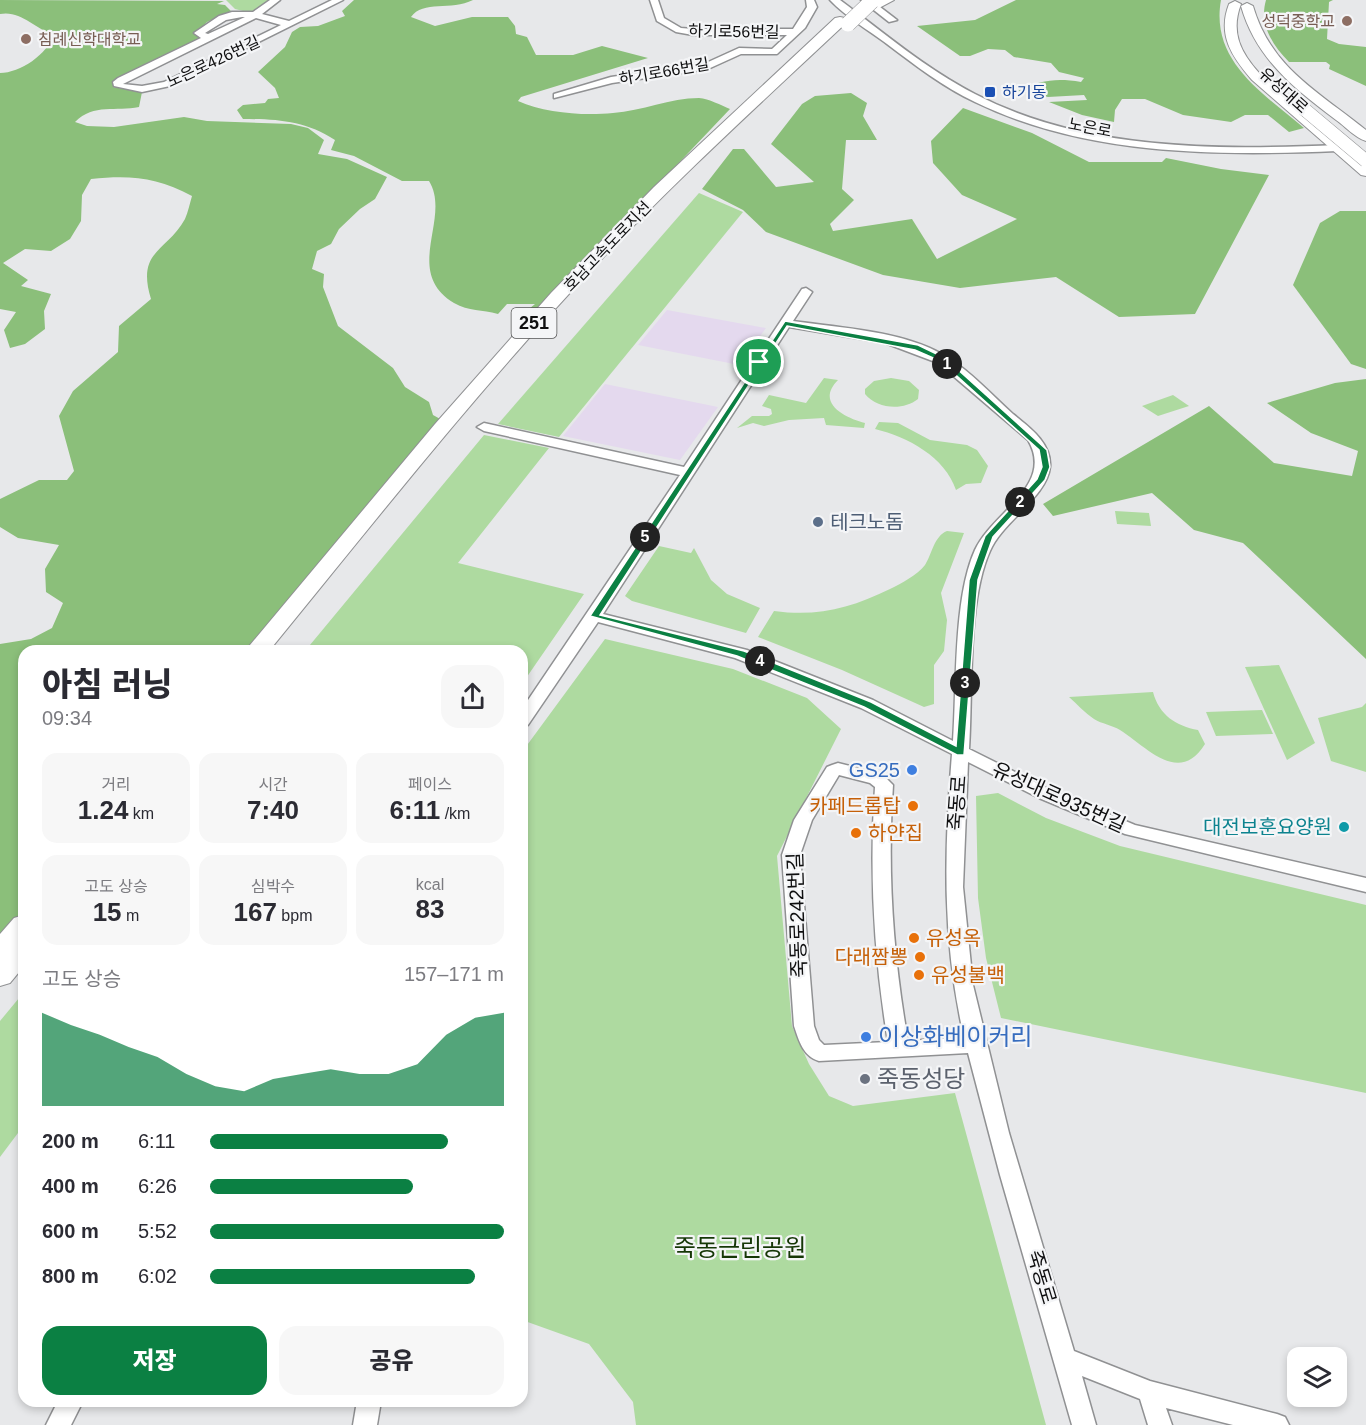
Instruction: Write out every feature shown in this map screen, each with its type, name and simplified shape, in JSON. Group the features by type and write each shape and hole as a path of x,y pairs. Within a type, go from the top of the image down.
{"highway":[{"path":"844,23 855,0"},
{"name":"호남고속도로지선","path":"262,645 410,465 558,296 682,170 865,4"},
{"path":"844,23 879,4"},
{"name":"호남고속도로지선","path":"278,645 423,468 570,298 768,94"},
{"path":"0,953 18,932"},
{"path":"0,975 18,954"}],"main road":[{"path":"1366,141 1269,56 1255,34 1242,3 1230,15 1229,32 1231,45 1242,62 1256,77 1366,172"},
{"name":"유성대로","path":"1242,3 1237,34 1249,58 1310,109 1366,161"},
{"name":"유성대로","path":"1310,109 1366,141"},
{"path":"1332,144 1366,141"}],"street":[{"name":"노은로426번길","path":"277,0 254,16 121,80 118,82 119,86 133,89 160,86 214,63 339,0"},
{"name":"하기로56번길","path":"654,0 664,24 679,30 795,32"},
{"name":"하기로66번길","path":"558,96 611,80 708,66 739,51 774,52 795,32 811,12 810,0"},
{"name":"노은로","path":"834,0 960,90 997,108 1052,126 1111,141 1180,149 1265,151 1332,144"},
{"name":"노은로","path":"849,0 865,4 969,85 1040,116 1079,127 1163,140 1253,144 1332,144"},
{"path":"865,4 879,4 892,20"},
{"path":"254,16 289,24"},
{"path":"176,53 214,63"},
{"path":"528,712 594,616 806,292"},
{"name":"죽동로","path":"785,323 898,343 932,354 967,381 1043,450 1046,467 1041,480 989,536 974,580 953,865 957,948 976,1044 1004,1154 1067,1359 1084,1425"},
{"path":"484,427 687,472"},
{"name":"유성대로935번길","path":"594,616 741,654 867,704 960,753 1093,816 1131,830 1366,885"},
{"name":"죽동로242번길","path":"899,1050 885,957 880,826 884,785 876,778 838,769 834,771 803,820 791,855 804,1026 810,1044 825,1054 899,1050 976,1044"},
{"path":"1067,1359 1149,1392 1277,1425"},
{"path":"1149,1392 1160,1425"},
{"path":"58,1425 68,1407"},
{"path":"365,1425 368,1407"}],"shaded area":[{"path":"667,310 766,328 739,365 638,345"},
{"path":"605,384 718,407 680,460 563,436"}],"green space":[{"path":"0,0 224,1 217,4 225,5 231,11 207,22 195,35 201,37 200,39 115,80 113,87 142,92 139,107 98,110 82,116 75,122 87,126 114,127 184,117 207,121 291,124 308,128 324,140 318,154 347,159 387,177 375,199 360,209 339,229 331,244 317,251 312,269 324,274 323,287 338,326 393,368 405,387 429,402 433,415 442,420 251,645 18,645 18,916 0,937 0,644 31,639 52,628 63,603 46,592 45,569 59,545 18,538 0,527 0,499 39,480 67,480 74,471 59,416 73,391 118,352 119,326 151,299 147,283 150,261 178,230 185,219 192,196 155,181 118,177 91,179 82,195 81,221 70,239 51,251 25,249 3,263 28,280 21,286 51,294 44,311 45,329 25,344 10,348 4,330 16,312 0,309 0,73 16,70 32,61 45,49 53,35 21,17 7,13 0,14"},
{"path":"226,0 272,0 251,13 235,9"},
{"path":"354,0 473,0 456,5 430,7 416,12 411,17 435,26 472,17 508,17 515,26 516,34 527,37 536,55 573,55 602,46 648,58 521,97 518,101 529,105 564,113 601,114 699,98 730,109 523,327 514,327 512,323 535,304 507,304 498,314 460,306 439,290 431,276 429,260 435,196 429,181 402,181 354,156 331,150 335,140 313,129 291,122 243,119 237,110 243,105 265,103 268,99 279,98 275,88 258,72 285,47 292,32 300,27 318,26 345,16 342,11"},
{"path":"1016,0 1221,0 1220,22 1224,41 1232,58 1257,88 1304,128 1289,132 1268,115 1245,115 1231,122 1183,115 1145,99 1122,99 1115,110 1114,122 1082,115 1049,102 1087,100 1084,95 1048,97 1018,91 1041,82 1064,80 1081,82 1084,78 1059,72 1051,63 1014,57 1005,50 988,49 970,56 960,56 917,26 975,20"},
{"path":"1266,0 1333,0 1329,2 1327,39 1339,44 1366,47 1366,86 1329,69 1330,65 1326,62 1289,62 1277,49 1268,34 1264,17"},
{"path":"851,93 867,103 863,116 877,140 846,140 842,189 854,200 830,224 833,231 912,219 937,259 1017,219 962,195 933,163 931,141 963,108 1032,133 1089,162 1162,162 1166,158 1221,169 1269,175 1195,314 1119,317 1056,277 960,288 883,275 766,232 743,210 702,189 733,149 744,149 776,187 814,182 771,144 802,104 815,96"},
{"path":"699,193 743,212 559,437 498,424"},
{"path":"1340,211 1366,211 1366,369 1351,364 1293,285 1320,223"},
{"path":"824,378 838,380 830,396 835,408 865,423 864,428 826,425 824,418 789,420 764,426 753,423 737,428 752,416 772,414 771,409 762,406 769,395 806,403"},
{"path":"891,378 909,381 919,390 918,399 898,407 890,407 876,403 865,394 865,389 874,381"},
{"path":"1366,379 1366,659 1243,543 1194,530 1152,493 1053,516 1043,504 1209,406 1274,463 1352,476 1358,451 1311,433 1267,403 1335,383"},
{"path":"1173,395 1189,406 1158,416 1142,406"},
{"path":"879,422 898,423 930,440 967,445 977,450 988,466 981,483 966,484 956,490 951,478 934,458 900,437 875,429"},
{"path":"484,435 549,448 458,563 584,594 528,675 528,645 310,645"},
{"path":"1115,511 1149,513 1151,526 1117,524"},
{"path":"947,531 964,533 941,593 947,620 944,651 934,665 934,704 924,707 842,670 758,637 774,611 820,612 848,606 876,596 899,584 922,569 936,541"},
{"path":"659,546 691,553 694,548 711,580 727,594 760,608 746,633 632,601 625,596"},
{"name":"죽동근린공원","path":"605,639 733,669 807,698 841,729 777,856 792,1026 809,1064 829,1096 853,1106 955,1093 1046,1425 636,1425 633,1402 589,1344 528,1322 528,744"},
{"path":"1279,665 1315,743 1287,760 1245,667"},
{"path":"1153,692 1164,713 1183,726 1198,730 1205,744 1195,756 1185,762 1174,763 1152,753 1120,730 1094,719 1069,697"},
{"path":"1366,703 1366,772 1331,761 1318,718 1362,707"},
{"path":"1262,710 1273,734 1216,736 1206,712"},
{"path":"998,793 1046,818 1120,846 1366,905 1366,1093 1001,1018 986,958 978,898 976,796"},
{"path":"18,999 18,1133 0,1157 0,1021"}],"place":[{"name":"성덕중학교","path":"1347,21"},
{"name":"침례신학대학교","path":"26,39"},
{"name":"하기동","path":"990,92"},
{"name":"테크노돔","path":"818,522"},
{"name":"GS25","path":"912,770"},
{"name":"카페드롭탑","path":"913,806"},
{"name":"대전보훈요양원","path":"1344,827"},
{"name":"하얀집","path":"856,833"},
{"name":"유성옥","path":"914,938"},
{"name":"다래짬뽕","path":"920,957"},
{"name":"유성불백","path":"919,975"},
{"name":"이상화베이커리","path":"866,1037"},
{"name":"죽동성당","path":"865,1079"}],"route":[{"path":"785,323 918,348 943,360 1033,438 1043,450 1046,467 1041,480 989,536 974,580 960,753 867,704 741,654 594,616 759,362 785,323"}]}
